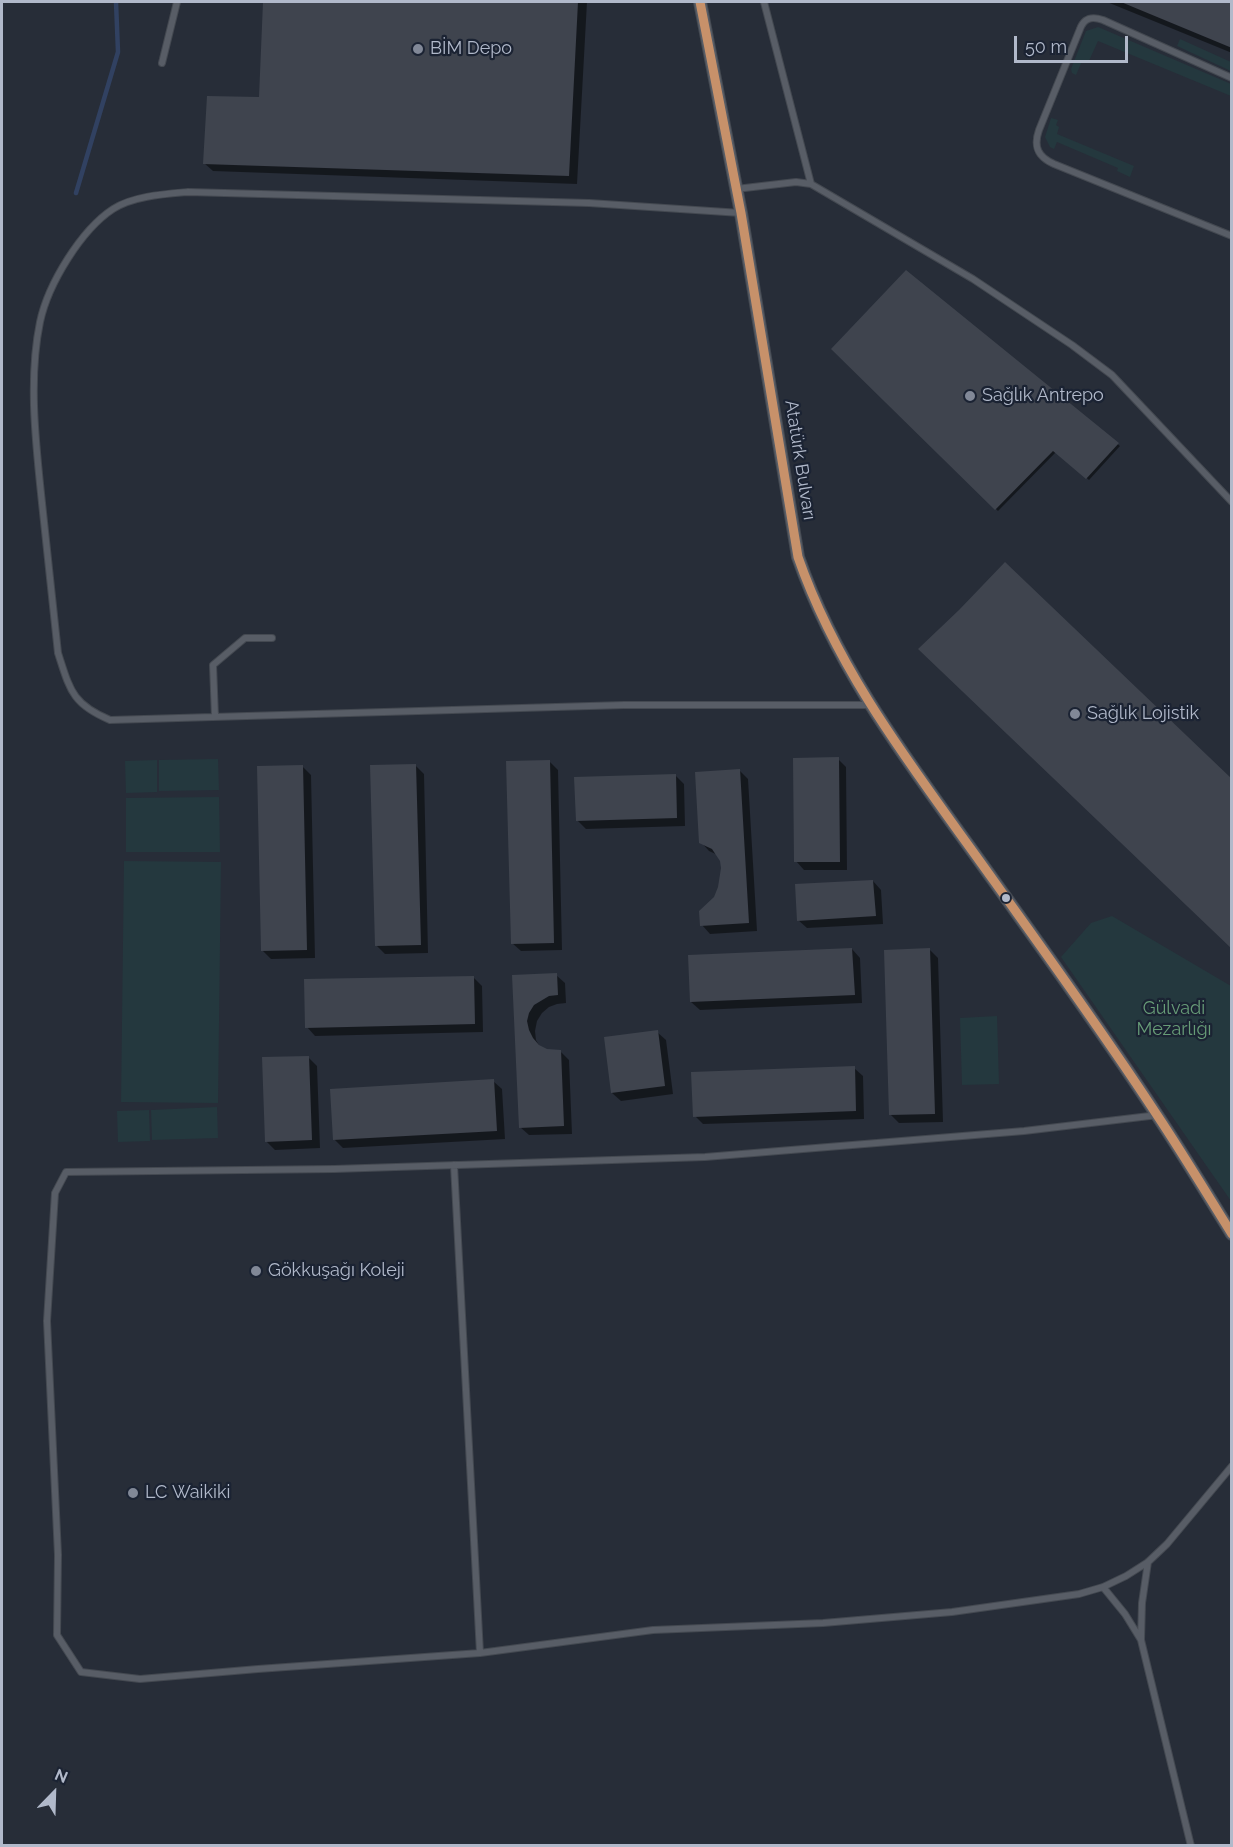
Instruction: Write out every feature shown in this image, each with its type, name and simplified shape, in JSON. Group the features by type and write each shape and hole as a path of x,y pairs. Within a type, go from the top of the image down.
{"street":[{"name":"Atatürk Bulvarı","path":"700,2 741,213 798,557 810,592 869,705 1158,1115 1232,1234"}],"lane":[{"path":"162,63 177,2"},
{"path":"764,2 811,184"},
{"path":"1232,78 1102,20 1089,18 1082,23 1039,130 1036,145 1041,156 1048,161 1232,236"},
{"path":"736,189 796,182 811,184 974,279 1112,375 1232,502"},
{"path":"741,213 589,202 188,192 138,199 114,208 78,243 62,268 40,320 36,348 35,437 58,653 65,676 76,699 93,713 110,720 624,705 869,705"},
{"path":"215,717 213,665 244,638 272,638"},
{"path":"1158,1115 1024,1131 705,1157 334,1169 66,1173 55,1193 47,1321 58,1555 57,1635 81,1672 140,1679 480,1653 653,1630 823,1623 952,1612 1079,1594 1103,1587 1148,1562 1167,1544 1232,1466"},
{"path":"454,1165 480,1653"},
{"path":"1148,1562 1142,1603 1141,1640 1191,1845"},
{"path":"1103,1587 1125,1614 1141,1640"}],"green space":[{"path":"1098,27 1231,84 1231,96 1098,41 1088,63 1082,61 1076,75 1072,73 1071,69 1086,31"},
{"path":"1180,39 1231,62 1231,71 1177,46"},
{"path":"1051,118 1058,120 1057,134 1134,166 1130,177 1117,171 1118,168 1057,142 1054,149 1050,147 1045,137"},
{"path":"218,759 219,790 159,791 159,760"},
{"path":"157,760 157,792 126,793 125,761"},
{"path":"219,797 220,852 126,852 126,798"},
{"path":"124,861 221,862 218,1103 121,1102"},
{"name":"Gülvadi Mezarlığı","path":"1112,916 1231,986 1231,1201 1061,957 1091,923"},
{"path":"997,1016 999,1084 962,1085 960,1018"},
{"path":"217,1107 218,1138 152,1140 151,1110"},
{"path":"149,1110 150,1141 118,1142 117,1111"}],"building":[{"name":"BİM Depo","path":"263,2 578,2 569,176 203,164 207,96 259,97"},
{"path":"1121,2 1232,2 1232,48"},
{"name":"Sağlık Antrepo","path":"906,270 1119,443 1086,479 1053,451 995,510 831,349"},
{"name":"Sağlık Lojistik","path":"1005,562 1232,779 1232,949 918,649"},
{"path":"839,757 840,862 794,862 793,758"},
{"path":"550,760 554,943 511,944 506,761"},
{"path":"416,764 421,945 375,946 370,765"},
{"path":"303,765 307,950 261,951 257,766"},
{"path":"740,769 749,923 700,926 699,911 714,897 721,868 720,861 712,849 699,843 695,772"},
{"path":"676,774 677,818 576,821 574,777"},
{"path":"873,880 876,916 797,921 795,884"},
{"path":"852,948 855,995 690,1002 688,955"},
{"path":"930,948 935,1114 889,1115 884,950"},
{"path":"557,973 558,995 549,996 534,1005 527,1021 533,1038 539,1045 547,1049 561,1050 564,1126 519,1128 512,975"},
{"path":"474,976 475,1024 305,1028 304,979"},
{"path":"658,1030 665,1086 611,1093 604,1037"},
{"path":"309,1056 312,1140 265,1142 262,1057"},
{"path":"855,1066 856,1111 693,1117 691,1072"},
{"path":"494,1079 497,1131 333,1140 330,1089"}],"waterway":[{"path":"76,193 118,52 116,2"}],"transit line":[{"path":"700,2 741,213 798,557 815,601 859,686 884,726 1117,1056 1176,1144 1232,1234"}],"place":[{"name":"BİM Depo","path":"418,49"},
{"name":"Sağlık Antrepo","path":"970,396"},
{"name":"Sağlık Lojistik","path":"1075,714"},
{"name":"Gökkuşağı Koleji","path":"256,1271"},
{"name":"LC Waikiki","path":"133,1493"}]}
